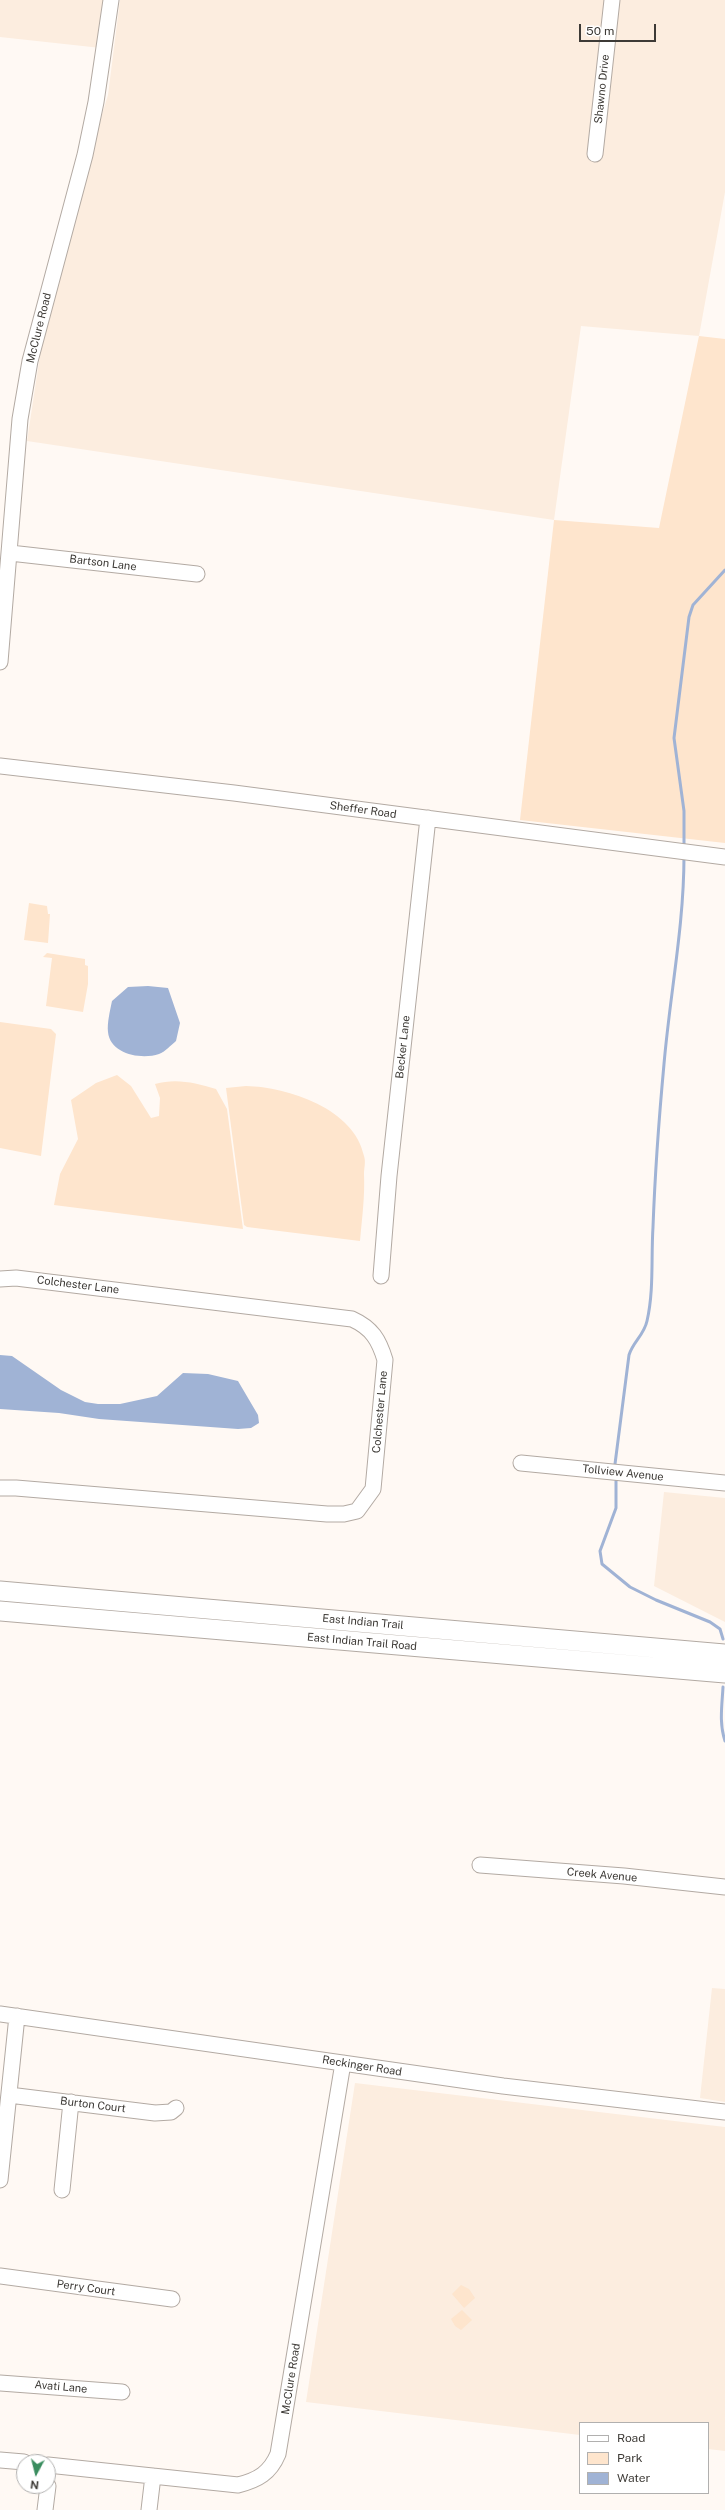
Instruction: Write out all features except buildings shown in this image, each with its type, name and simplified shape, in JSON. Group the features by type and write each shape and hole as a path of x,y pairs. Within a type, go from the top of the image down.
{"main road":[{"name":"East Indian Trail","path":"0,1591 725,1654"},
{"name":"East Indian Trail Road","path":"0,1611 725,1673"},
{"path":"307,1637 308,1618"}],"street":[{"name":"McClure Road","path":"0,662 20,419 24,392 31,355 95,108 111,0"},
{"name":"Shawno Drive","path":"596,154 612,0"},
{"name":"Bartson Lane","path":"10,553 197,574"},
{"name":"Sheffer Road","path":"0,766 102,776 676,852 725,857"},
{"name":"Becker Lane","path":"381,1276 390,1168 428,818"},
{"name":"Colchester Lane","path":"0,1279 16,1278 352,1319 366,1325 374,1334 381,1344 385,1360 372,1488 357,1511 344,1514 327,1514 24,1488 0,1488"},
{"name":"Tollview Avenue","path":"521,1463 725,1483"},
{"name":"Creek Avenue","path":"480,1865 624,1876 725,1887"},
{"name":"Reckinger Road","path":"0,2014 504,2086 725,2112"},
{"path":"0,2180 17,2016"},
{"name":"McClure Road","path":"56,2466 238,2485 258,2479 274,2464 278,2454 343,2063"},
{"name":"Burton Court","path":"9,2095 155,2113 171,2112 176,2108"},
{"path":"62,2190 71,2102"},
{"name":"Perry Court","path":"0,2276 172,2299"},
{"name":"Avati Lane","path":"0,2382 122,2392"},
{"path":"0,2460 16,2461"},
{"path":"149,2510 153,2476"},
{"path":"45,2510 47,2494"}],"shaded area":[{"path":"0,0 105,0 101,48 0,37"},
{"path":"120,0 725,0 725,192 699,336 581,326 554,520 27,441 52,276 108,95"},
{"path":"664,1492 725,1498 725,1622 654,1586"},
{"path":"712,1988 725,1989 725,2102 700,2098"},
{"path":"355,2083 725,2127 725,2451 709,2449 709,2422 579,2422 579,2435 306,2402"}],"green space":[{"path":"699,336 725,339 725,843 520,820 554,520 659,528"},
{"path":"29,903 47,906 48,914 50,914 48,943 24,940"},
{"path":"47,953 85,959 85,965 88,966 88,984 83,1012 46,1006 52,958 43,957"},
{"path":"0,1022 51,1029 56,1034 41,1156 0,1148"},
{"path":"117,1075 131,1086 151,1118 159,1116 160,1098 155,1084 178,1081 216,1089 227,1109 243,1229 54,1205 60,1174 78,1139 71,1100 96,1083"},
{"path":"246,1086 263,1087 299,1096 334,1113 348,1125 358,1140 365,1160 364,1199 360,1241 247,1227 244,1225 226,1088"},
{"path":"461,2285 469,2289 475,2298 464,2308 452,2294"},
{"path":"462,2310 472,2320 461,2330 455,2326 451,2319"}],"water":[{"path":"148,986 168,988 180,1023 176,1041 163,1052 152,1056 128,1054 114,1046 110,1040 108,1021 112,1001 128,987"},
{"path":"0,1355 12,1356 61,1390 85,1402 98,1404 120,1404 157,1396 183,1373 208,1374 238,1381 258,1415 259,1423 251,1428 238,1429 99,1419 59,1413 0,1409"}],"waterway":[{"path":"684,846 684,811 674,738 689,617 693,605 725,570"},
{"path":"615,1464 629,1355 646,1326 651,1298 652,1239 659,1125 667,1038 682,908 684,856"},
{"path":"616,1481 616,1508 600,1551 602,1564 630,1587 656,1600 710,1622 720,1629 723,1639"},
{"path":"723,1687 721,1721 725,1741"}]}
